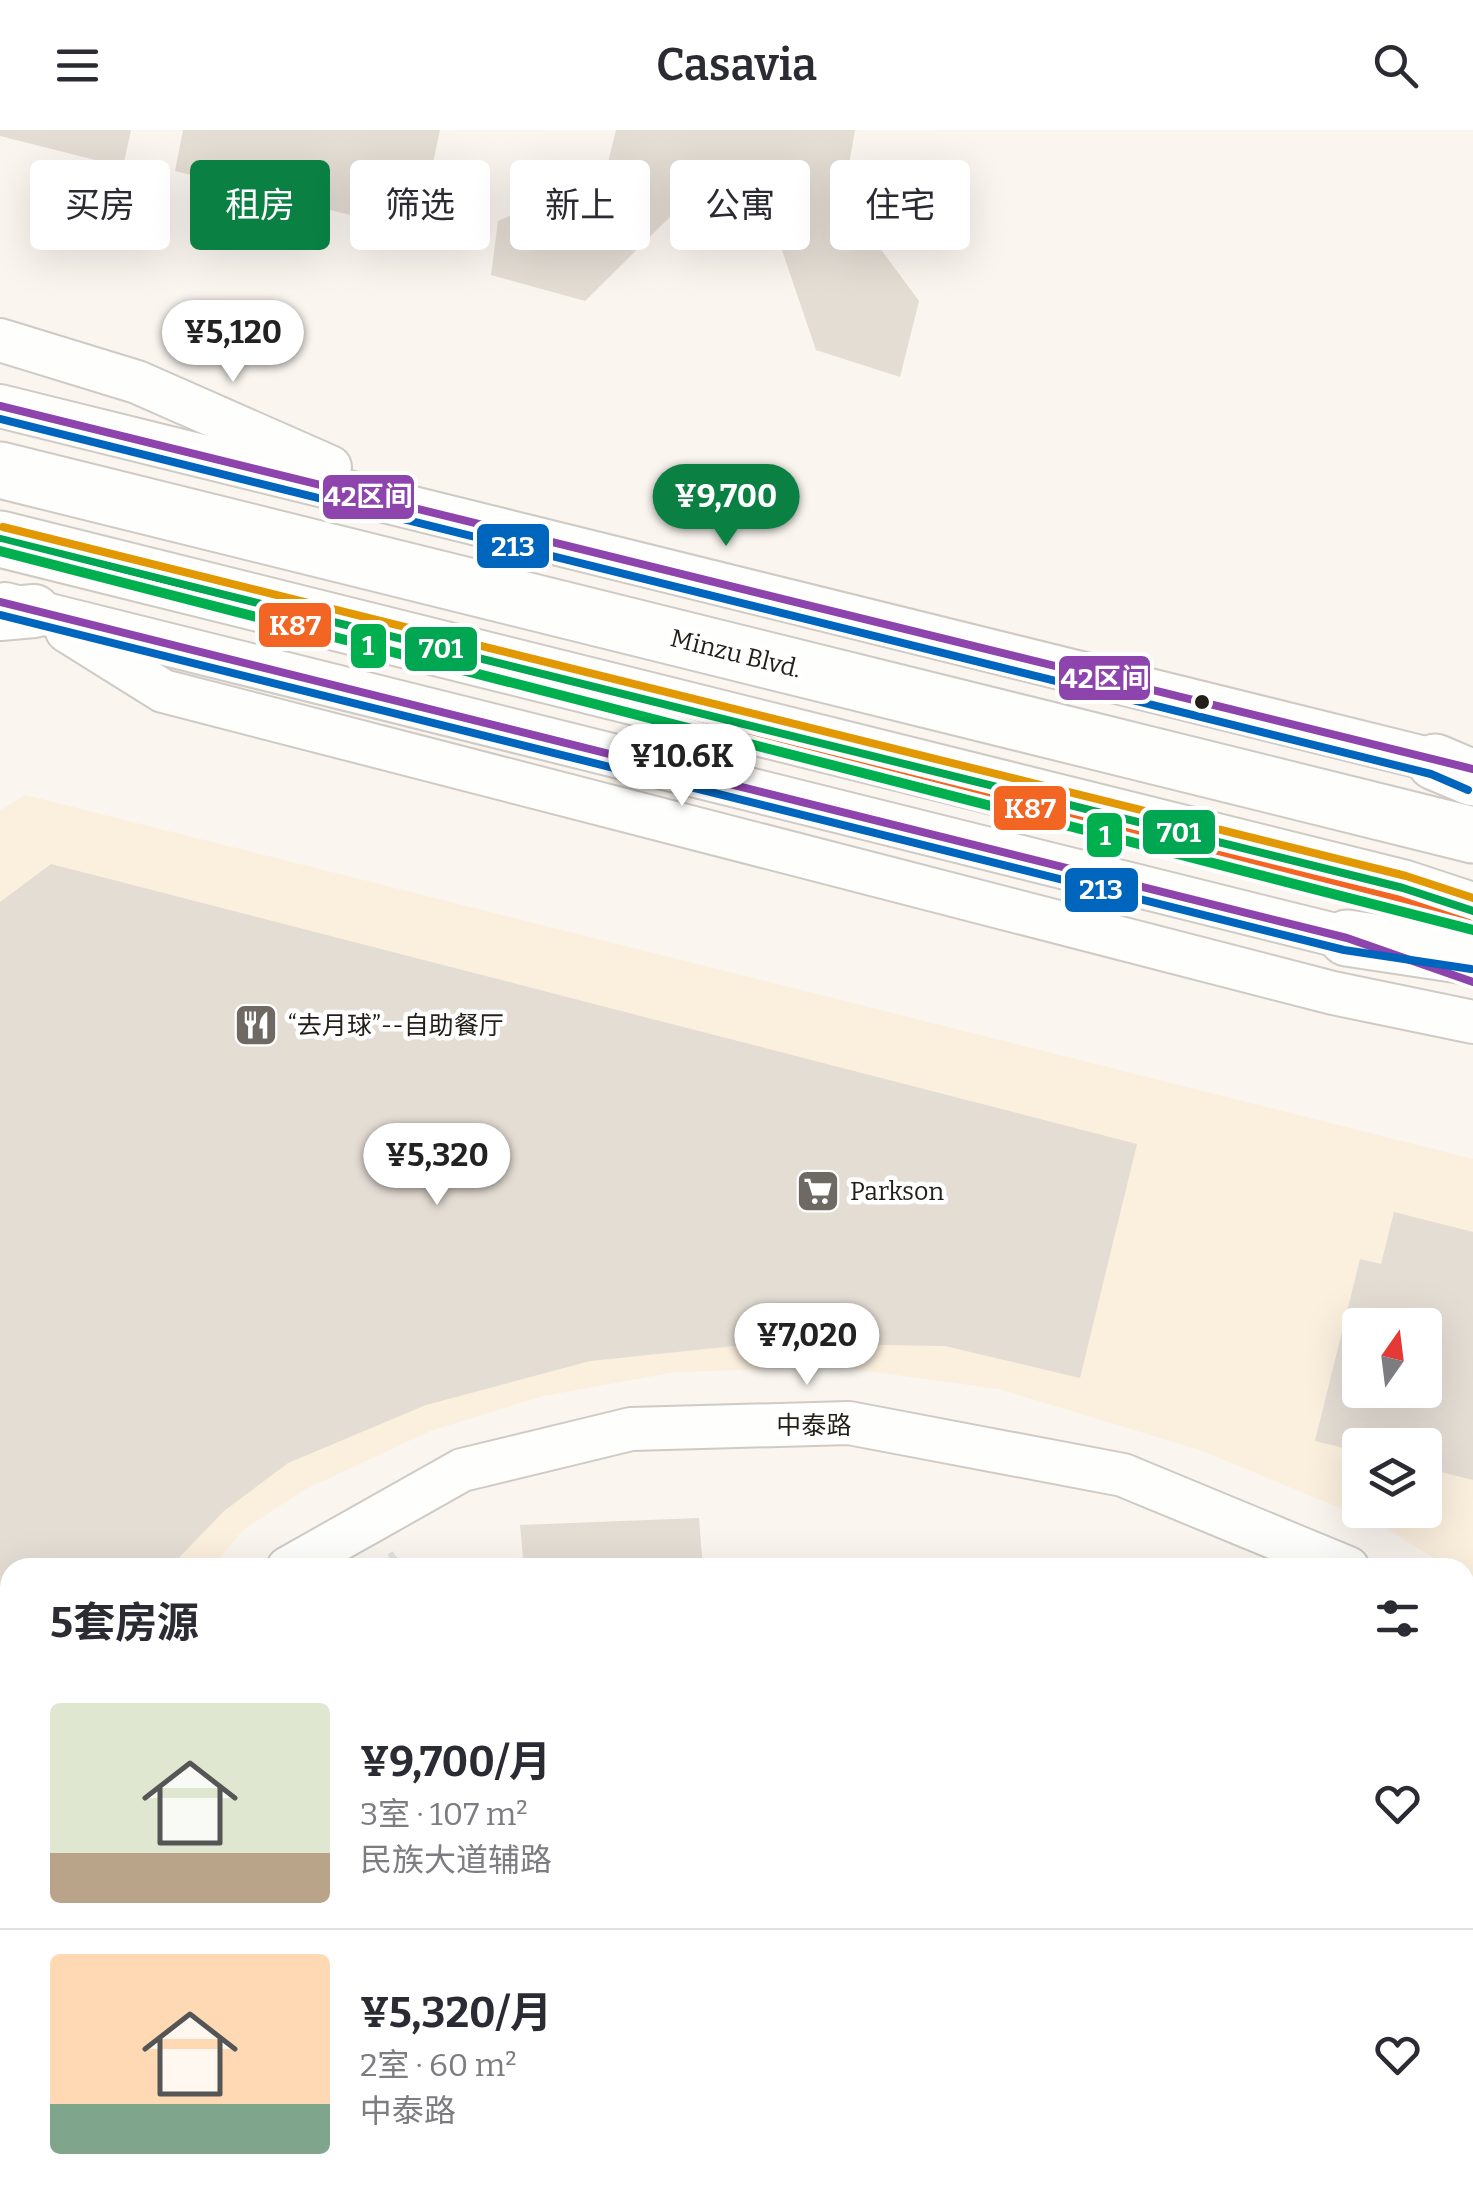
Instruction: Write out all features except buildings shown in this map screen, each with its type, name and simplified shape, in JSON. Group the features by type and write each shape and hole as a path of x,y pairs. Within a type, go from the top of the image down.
{"highway":[{"name":"Minzu Blvd.","path":"0,470 1473,835"},
{"path":"0,539 1365,878 1473,911"},
{"path":"1347,938 1473,957"}],"street":[{"path":"0,340 137,382 436,514"},
{"path":"0,406 1460,770"},
{"path":"11,609 1347,938 1473,982"},
{"path":"11,609 163,692 1333,993 1473,1022"},
{"name":"中泰路","path":"306,1558 462,1470 631,1429 849,1423 1123,1475 1324,1558"}],"shaded area":[{"path":"25,795 1473,1159 1473,1558 1434,1558 1385,1528 1442,1528 1442,1428 1342,1428 1342,1509 1200,1450 999,1389 837,1367 675,1372 543,1396 430,1431 304,1490 243,1530 220,1558 0,1558 0,811"}],"transit line":[{"name":"42区间","path":"0,406 1473,769"},
{"name":"213","path":"0,419 1431,774 1468,790"},
{"path":"3,527 1406,876 1473,898"},
{"name":"701","path":"0,539 1403,888 1473,911"},
{"name":"1","path":"0,551 1473,930"},
{"name":"K87","path":"0,552 1400,900 1469,923"},
{"name":"42区间","path":"0,602 1347,938 1473,982"},
{"name":"213","path":"0,615 1344,950 1471,969"}],"place":[{"name":"“去月球”--自助餐厅","path":"256,1025"},
{"name":"Parkson","path":"818,1191"}]}
